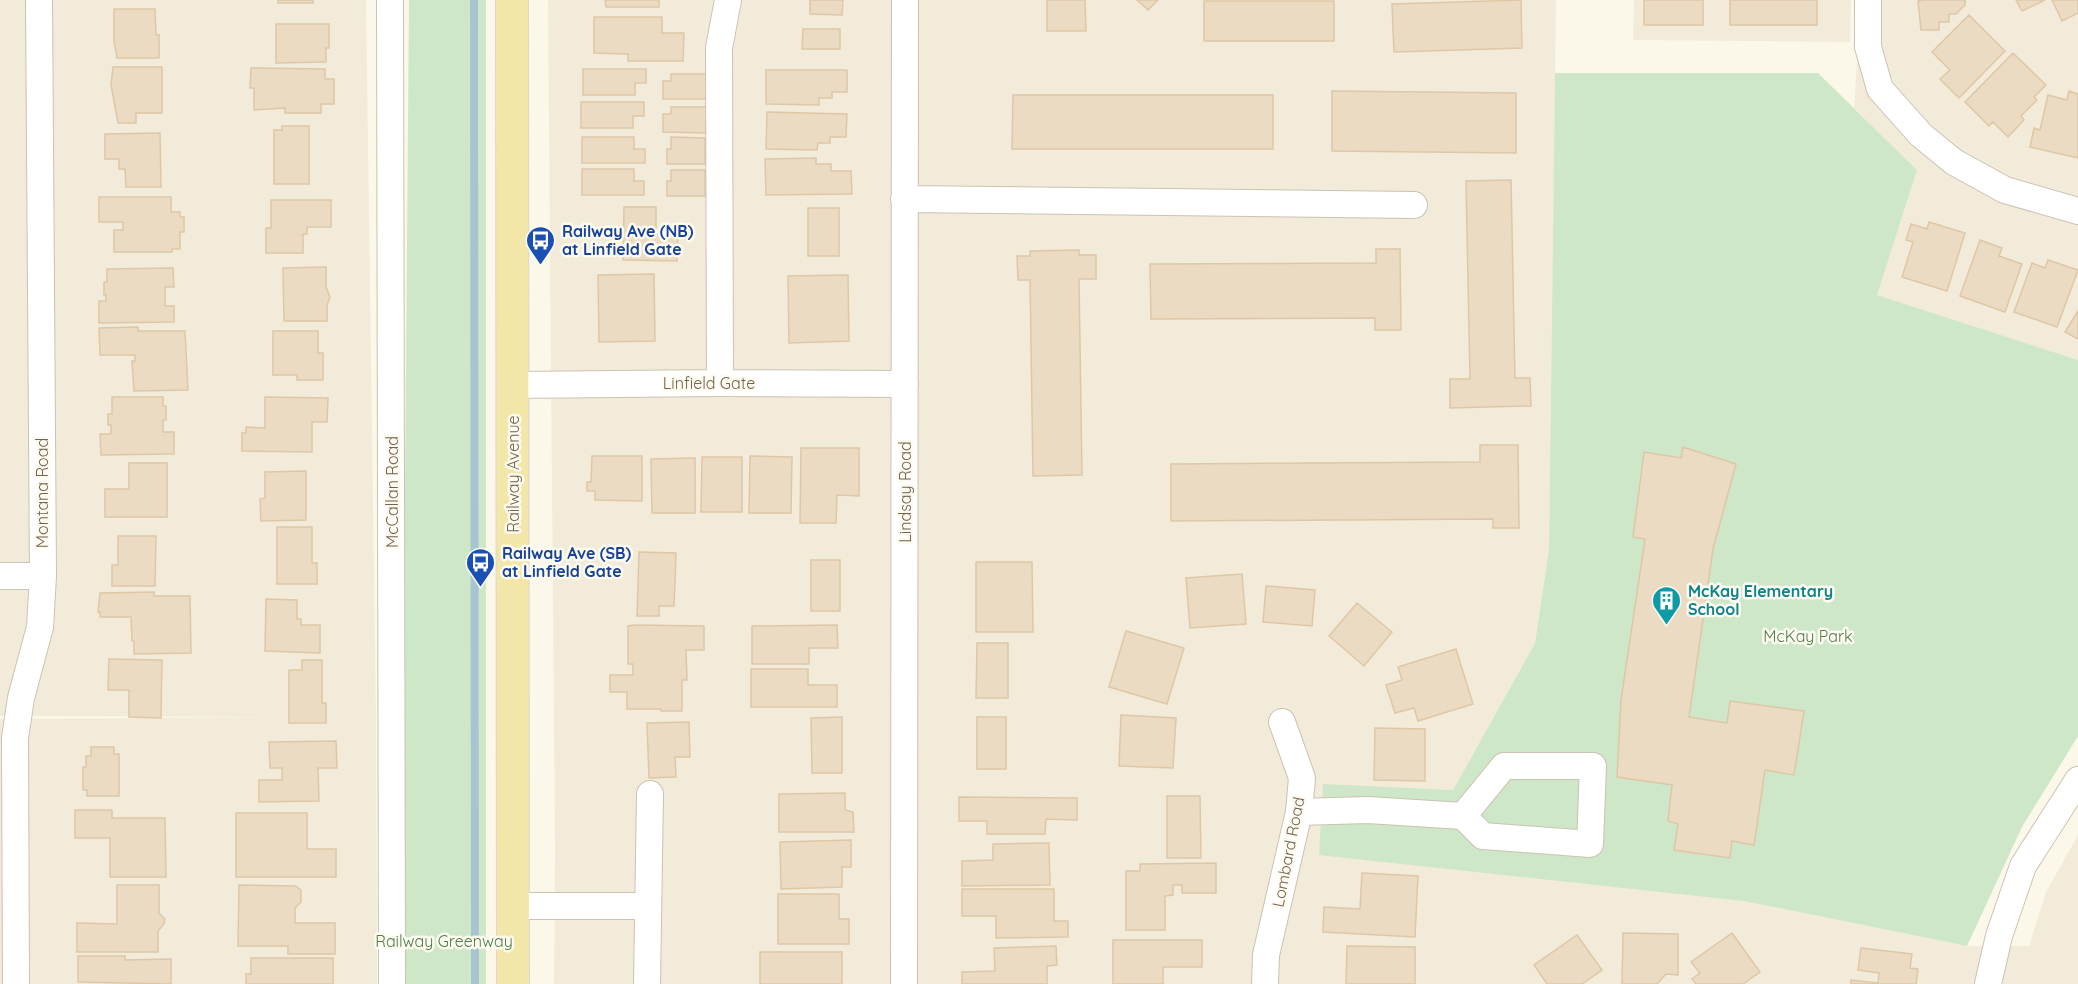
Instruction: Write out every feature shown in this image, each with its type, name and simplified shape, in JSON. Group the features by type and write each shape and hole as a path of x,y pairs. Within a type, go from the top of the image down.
{"main road":[{"name":"Railway Avenue","path":"512,0 513,984"}],"street":[{"name":"Montana Road","path":"15,984 15,738 21,698 40,627 43,576 39,0"},
{"name":"McCallan Road","path":"390,0 392,984"},
{"path":"720,383 719,48 728,0"},
{"name":"Lindsay Road","path":"904,984 905,0"},
{"path":"1868,0 1868,47 1880,89 1921,135 1954,162 2005,190 2078,211"},
{"path":"904,200 1414,205"},
{"name":"Linfield Gate","path":"514,385 904,384"},
{"path":"0,576 43,576"},
{"name":"Lombard Road","path":"1265,984 1266,955 1299,812 1302,778 1282,722"},
{"path":"1299,812 1368,810 1463,816 1483,836 1590,844 1593,766 1504,766 1463,816"},
{"path":"1988,984 1999,936 2023,866 2078,780"},
{"path":"647,984 650,794"},
{"path":"513,906 648,906"}],"shaded area":[{"path":"0,0 366,0 376,717 377,984 0,984 0,719 284,717 0,716"},
{"path":"548,0 1556,0 1549,549 1535,643 1453,790 1323,785 1744,901 1967,946 2029,946 2046,892 2078,835 2078,984 554,984 555,850"},
{"path":"1634,0 1851,0 1850,42 1633,40"},
{"path":"1861,0 2078,0 2078,360 1876,295 1917,170 1854,108"}],"green space":[{"name":"Railway Greenway","path":"409,0 486,0 486,984 401,984"},
{"name":"McKay Park","path":"1555,73 1818,73 1917,170 1877,295 2078,360 2078,736 2022,827 1967,946 1744,901 1319,855 1323,784 1453,790 1535,643 1549,549"}],"building":[{"path":"278,0 313,0 313,3 278,3"},
{"path":"605,0 659,0 659,7 606,7"},
{"path":"810,0 843,0 842,15 810,14"},
{"path":"1047,0 1085,0 1086,31 1047,31"},
{"path":"1137,0 1158,0 1148,10"},
{"path":"1521,0 1522,48 1394,52 1392,4"},
{"path":"1644,0 1703,0 1703,25 1644,25"},
{"path":"1730,0 1817,0 1817,25 1730,25"},
{"path":"1965,0 1965,5 1956,14 1949,14 1949,22 1939,22 1939,30 1921,30 1918,1"},
{"path":"2016,0 2045,0 2022,11"},
{"path":"2052,0 2078,0 2078,13 2062,21"},
{"path":"1204,1 1334,1 1334,41 1204,41"},
{"path":"114,9 155,9 156,35 159,35 159,58 117,58 114,41"},
{"path":"1969,15 2005,51 1959,98 1940,79 1950,70 1932,52"},
{"path":"594,17 662,17 662,33 684,33 683,61 628,61 628,54 594,53"},
{"path":"276,24 329,24 329,48 326,48 326,62 276,63"},
{"path":"803,29 840,29 840,49 802,49"},
{"path":"2013,53 2046,85 2034,97 2037,100 2021,116 2024,120 2008,137 1993,122 1989,126 1965,102"},
{"path":"113,67 162,67 162,113 136,113 136,123 118,123 111,85"},
{"path":"251,68 325,69 325,79 334,79 334,104 321,104 321,113 285,113 285,108 254,110 254,88 250,88"},
{"path":"583,69 646,69 646,83 635,83 635,95 583,95"},
{"path":"766,70 847,70 847,92 832,92 832,98 819,98 819,105 766,104"},
{"path":"671,74 707,74 706,99 663,99 663,81 671,81"},
{"path":"1332,91 1516,93 1516,153 1332,151"},
{"path":"2069,91 2078,94 2078,158 2030,147 2034,128 2040,130 2048,95 2067,100"},
{"path":"1013,95 1273,95 1273,149 1012,149"},
{"path":"581,102 644,102 644,116 633,116 633,128 581,128"},
{"path":"671,107 707,107 706,133 663,132 663,114 671,114"},
{"path":"767,112 847,114 846,137 830,137 830,143 818,143 817,150 766,149"},
{"path":"282,126 309,126 309,184 274,184 274,130 282,130"},
{"path":"160,133 161,187 126,187 125,169 119,169 119,159 105,159 105,134"},
{"path":"582,137 634,137 634,149 645,149 645,163 582,163"},
{"path":"671,137 705,138 705,164 667,164 667,149 671,149"},
{"path":"816,158 816,164 831,164 831,171 851,171 852,194 766,195 765,159"},
{"path":"582,169 634,169 634,181 644,181 644,195 582,195"},
{"path":"671,170 705,170 705,196 667,196 667,181 671,181"},
{"path":"1511,180 1515,378 1530,378 1531,406 1450,408 1450,379 1470,379 1466,181"},
{"path":"99,197 171,197 171,212 180,212 180,217 184,217 184,232 180,232 180,249 172,249 172,252 114,252 114,230 123,230 123,222 99,222"},
{"path":"271,200 331,200 331,227 307,227 307,234 303,234 303,253 266,253 266,228 271,228"},
{"path":"624,207 656,207 656,234 678,234 677,261 623,260"},
{"path":"808,208 839,208 839,256 808,256"},
{"path":"1929,222 1965,233 1947,291 1902,277 1913,242 1906,240 1911,224 1927,229"},
{"path":"1980,240 2002,248 1999,256 2022,264 2005,312 1960,296"},
{"path":"1376,249 1400,249 1401,330 1375,330 1375,318 1151,319 1150,264 1376,263"},
{"path":"1079,250 1079,255 1096,255 1096,279 1079,279 1082,475 1033,476 1030,280 1018,280 1017,256 1030,256 1030,251"},
{"path":"2048,260 2078,270 2057,327 2014,312 2032,263 2045,268"},
{"path":"326,267 326,287 330,297 327,305 327,321 284,321 283,268"},
{"path":"173,268 174,287 165,287 165,306 174,306 174,322 99,323 99,301 106,301 104,282 107,282 107,269"},
{"path":"654,274 655,341 599,342 598,275"},
{"path":"848,275 849,341 789,343 788,276"},
{"path":"2078,311 2078,339 2065,332"},
{"path":"138,327 138,331 185,331 188,390 134,391 132,361 135,361 135,355 100,355 99,328"},
{"path":"273,331 318,331 318,353 323,353 323,380 297,380 297,375 273,375"},
{"path":"112,397 163,397 163,406 166,406 166,420 163,420 163,432 174,432 174,454 101,455 100,434 111,434 108,414 112,414"},
{"path":"265,397 328,398 327,422 312,422 312,452 242,451 242,433 246,433 246,427 265,428"},
{"path":"1480,445 1518,445 1519,528 1493,528 1493,519 1171,521 1171,464 1480,462"},
{"name":"McKay Elementary School","path":"1683,447 1736,464 1713,549 1689,717 1727,723 1730,701 1804,711 1794,775 1765,770 1754,845 1732,841 1730,858 1674,850 1678,824 1668,821 1672,785 1617,777 1621,700 1645,539 1633,537 1644,452 1681,458"},
{"path":"801,448 859,448 859,496 837,495 836,523 800,523"},
{"path":"592,456 642,456 642,501 595,500 595,491 587,491 587,482 591,482"},
{"path":"750,456 792,457 791,513 749,513"},
{"path":"702,457 742,457 742,512 701,512"},
{"path":"695,458 695,513 652,513 651,459"},
{"path":"129,463 167,463 167,517 105,517 105,489 129,489"},
{"path":"306,471 306,520 261,521 260,499 265,498 265,472"},
{"path":"277,527 312,527 312,563 317,563 317,584 277,584"},
{"path":"118,536 156,536 155,586 112,586 112,565 118,565"},
{"path":"639,552 676,553 674,606 659,606 659,616 637,616"},
{"path":"811,560 840,560 840,611 811,611"},
{"path":"976,562 1032,562 1033,632 976,632"},
{"path":"1242,574 1246,624 1190,628 1186,578"},
{"path":"1266,586 1315,590 1312,626 1263,622"},
{"path":"154,592 154,596 190,596 191,653 134,654 131,617 100,617 100,612 98,612 100,593"},
{"path":"266,599 297,600 297,619 301,619 301,625 320,625 320,653 265,651"},
{"path":"1357,603 1392,632 1364,666 1329,636"},
{"path":"837,625 838,648 809,648 809,664 752,664 752,626"},
{"path":"628,626 704,626 704,650 686,650 687,680 682,680 682,711 627,709 627,692 610,692 610,675 633,675 633,664 628,664"},
{"path":"1126,631 1184,648 1167,704 1109,687"},
{"path":"977,643 1008,643 1008,698 976,698"},
{"path":"1456,649 1473,704 1418,721 1414,708 1395,713 1386,685 1402,680 1398,667"},
{"path":"109,659 162,660 161,718 129,717 129,690 108,690"},
{"path":"302,660 322,660 322,703 326,703 326,723 289,723 289,670 302,670"},
{"path":"751,669 808,669 808,685 837,685 837,707 751,707"},
{"path":"1121,715 1176,718 1173,768 1119,766"},
{"path":"842,717 842,773 812,773 811,718"},
{"path":"977,717 1006,717 1006,769 977,769"},
{"path":"689,722 690,757 675,757 676,777 649,778 647,723"},
{"path":"1375,728 1425,729 1425,781 1374,780"},
{"path":"336,741 337,768 318,768 319,801 259,802 259,780 282,780 282,768 270,768 269,742"},
{"path":"91,747 114,747 114,754 119,754 119,796 87,796 87,790 83,790 83,767 86,767 86,756 91,756"},
{"path":"845,793 845,810 853,812 854,832 779,832 779,794"},
{"path":"1167,796 1200,796 1201,858 1167,858"},
{"path":"959,797 1077,798 1077,820 1046,819 1045,834 987,834 987,821 959,821"},
{"path":"75,810 112,810 112,818 165,818 166,877 110,877 110,838 75,838"},
{"path":"236,813 307,813 307,849 336,849 336,877 236,877"},
{"path":"851,840 851,867 842,867 842,887 781,889 780,842"},
{"path":"1049,843 1050,885 962,886 962,861 993,860 993,844"},
{"path":"1216,863 1216,893 1182,893 1182,885 1173,885 1173,895 1165,896 1165,930 1126,930 1126,871 1140,871 1140,864"},
{"path":"1362,873 1418,876 1415,937 1323,932 1324,907 1360,909"},
{"path":"117,885 159,885 159,913 165,919 158,931 158,952 77,952 77,923 117,924"},
{"path":"239,885 295,886 301,890 301,902 295,908 295,923 335,923 335,954 288,954 288,946 238,946"},
{"path":"962,889 1054,889 1054,921 1068,921 1068,937 996,938 996,916 962,916"},
{"path":"778,894 839,894 839,919 849,919 849,944 778,944"},
{"path":"1623,933 1678,934 1678,975 1666,974 1657,984 1622,984"},
{"path":"1732,933 1760,972 1743,984 1696,984 1692,979 1700,973 1691,962"},
{"path":"1577,935 1602,970 1582,984 1547,984 1534,965"},
{"path":"1113,940 1202,940 1202,967 1163,967 1163,984 1113,984"},
{"path":"1056,946 1057,965 1047,966 1047,984 962,984 962,972 995,971 994,948"},
{"path":"1347,946 1415,947 1415,984 1346,984"},
{"path":"1861,948 1912,954 1910,968 1918,969 1916,984 1851,984 1851,980 1878,983 1879,973 1858,970"},
{"path":"760,952 842,952 842,984 760,984"},
{"path":"78,956 125,956 125,960 171,959 171,984 78,982"},
{"path":"251,958 333,958 333,984 246,984 246,974 251,974"}],"waterway":[{"path":"474,0 475,984"}],"place":[{"name":"Railway Ave (NB) at Linfield Gate","path":"541,266"},
{"name":"Railway Ave (SB) at Linfield Gate","path":"481,588"},
{"name":"McKay Elementary School","path":"1667,626"}]}
